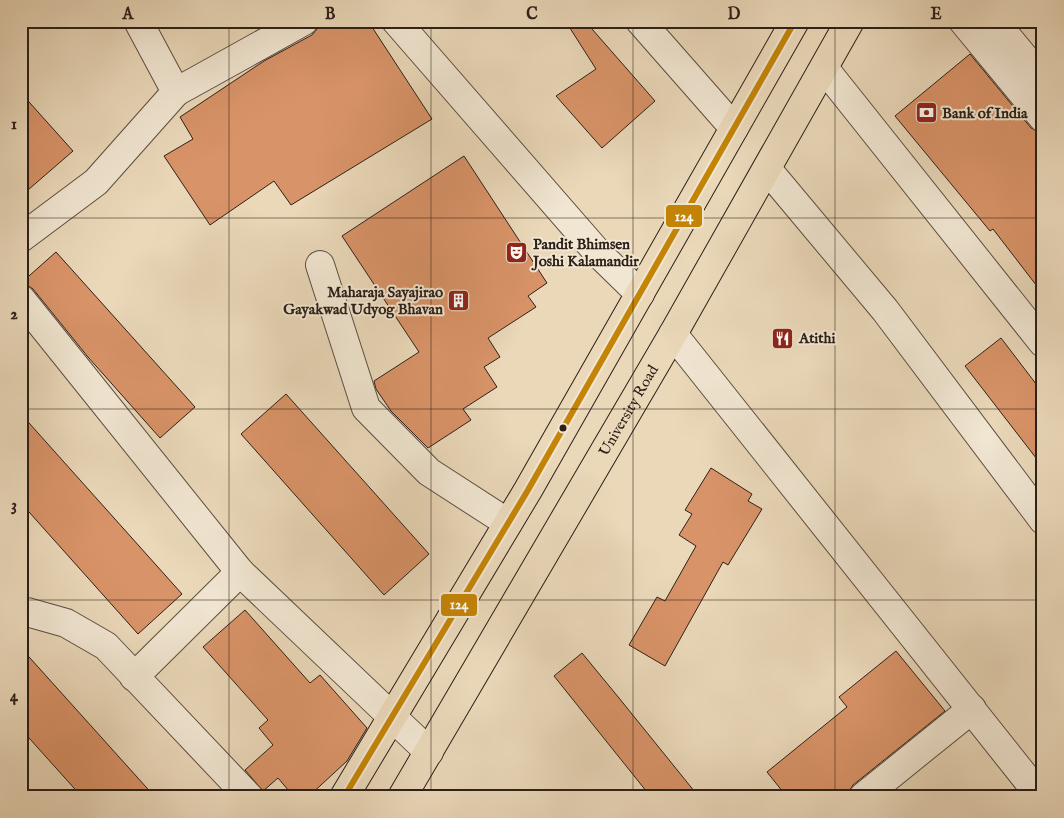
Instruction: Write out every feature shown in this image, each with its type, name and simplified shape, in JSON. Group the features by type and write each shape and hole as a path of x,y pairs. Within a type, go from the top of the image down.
{"main road":[{"path":"344,797 508,523 795,21"},
{"name":"University Road","path":"402,797 673,334 850,21"}],"street":[{"path":"138,21 176,92"},
{"path":"21,238 96,182 176,92 304,21"},
{"path":"396,21 598,253 640,294"},
{"path":"640,21 734,128"},
{"path":"963,21 1043,118"},
{"path":"994,21 1043,80"},
{"path":"824,68 1043,343"},
{"path":"767,169 885,310 1043,520"},
{"path":"320,265 366,408 429,472 508,523"},
{"path":"21,299 240,572 429,752"},
{"path":"673,334 1041,797"},
{"path":"134,677 240,572"},
{"path":"21,612 66,623 106,646 249,797"},
{"path":"863,797 972,709"}],"building":[{"path":"573,21 585,21 655,101 602,148 556,96 596,69 568,25"},
{"path":"323,22 372,27 432,119 291,205 274,181 210,225 164,156 193,139 180,117 264,61 312,35"},
{"path":"970,54 1031,128 1043,134 1043,294 993,229 990,231 895,116"},
{"path":"21,93 73,151 21,196"},
{"name":"Maharaja Sayajirao Gayakwad Udyog Bhavan","path":"464,156 547,283 528,296 536,307 488,338 500,357 484,367 497,387 463,409 471,420 428,448 391,411 376,389 374,381 419,352 342,236"},
{"path":"56,252 195,407 160,438 88,357 33,289 21,283"},
{"path":"1001,338 1043,393 1043,467 965,366"},
{"path":"286,394 429,554 384,595 241,434"},
{"path":"21,414 182,594 138,634 21,503"},
{"path":"711,468 752,494 748,501 762,509 728,565 723,562 665,666 629,645 657,597 665,601 696,546 679,535 692,514 685,510"},
{"path":"245,610 310,683 320,675 367,728 347,761 308,797 294,797 278,778 263,791 245,770 273,745 259,728 268,720 203,647"},
{"path":"21,648 155,797 82,797 21,729"},
{"path":"896,651 945,711 853,785 843,797 787,797 767,772 847,707 839,697"},
{"path":"582,653 699,797 651,797 554,676"}],"transit line":[{"name":"124","path":"344,797 528,490 795,21"}],"place":[{"name":"Bank of India","path":"926,113"},
{"name":"Pandit Bhimsen Joshi Kalamandir","path":"517,253"},
{"name":"Maharaja Sayajirao Gayakwad Udyog Bhavan","path":"459,301"},
{"name":"Atithi","path":"783,338"}]}
